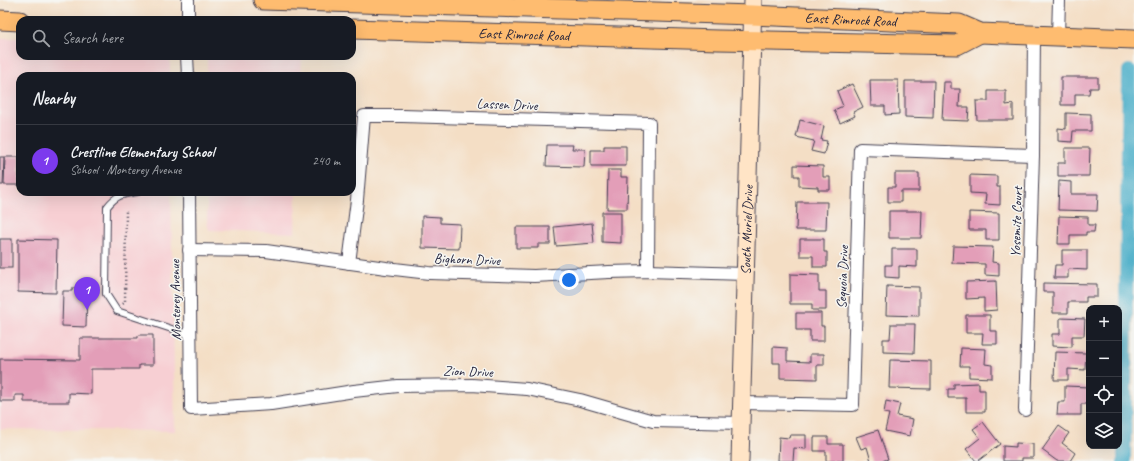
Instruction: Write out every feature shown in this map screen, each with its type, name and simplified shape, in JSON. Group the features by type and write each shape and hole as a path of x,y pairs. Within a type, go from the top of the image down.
{"main road":[{"name":"East Rimrock Road","path":"263,0 752,8 959,24 980,33 1134,39"},
{"path":"0,20 16,21"},
{"name":"East Rimrock Road","path":"356,29 752,41 957,45 980,33"}],"street":[{"path":"188,0 188,16"},
{"path":"1058,36 1059,0"},
{"name":"South Muriel Drive","path":"740,461 752,8"},
{"name":"Yosemite Court","path":"1025,410 1033,155 1034,35"},
{"path":"188,60 188,72"},
{"name":"Lassen Drive","path":"349,263 357,200 364,116 649,123 648,272"},
{"name":"Sequoia Drive","path":"742,403 853,405 860,149 1033,155"},
{"name":"Monterey Avenue","path":"189,196 191,408"},
{"name":"Bighorn Drive","path":"189,250 266,251 429,273 534,276 609,272 745,274"},
{"name":"Zion Drive","path":"191,408 271,404 354,391 398,386 472,384 527,389 580,400 653,421 741,423"}],"lane":[{"path":"118,196 112,200 107,207 106,294 117,311 140,320 190,335"}],"path":[{"path":"117,311 125,302 126,209"}],"shaded area":[{"path":"0,38 16,38 16,60 170,60 170,72 16,72 16,196 171,196 175,431 0,429"},
{"path":"207,60 302,60 301,72 207,72"},
{"path":"207,196 296,196 295,233 209,230 207,222"}],"building":[{"path":"1061,77 1098,77 1098,88 1090,88 1089,94 1075,94 1075,105 1061,105"},
{"path":"870,80 898,80 899,114 885,115 885,106 871,106"},
{"path":"905,81 934,81 933,118 905,117"},
{"path":"944,82 951,82 951,89 960,89 959,107 969,107 968,121 942,120"},
{"path":"852,84 863,107 853,112 855,116 840,123 834,110 843,106 837,91"},
{"path":"988,91 1006,91 1006,105 1013,104 1013,120 977,120 976,101 988,101"},
{"path":"1066,113 1091,114 1091,131 1073,131 1072,142 1058,141 1058,128 1066,129"},
{"path":"800,120 824,126 821,140 827,141 824,154 811,151 814,141 796,137"},
{"path":"547,145 573,145 572,149 585,149 584,167 546,166"},
{"path":"604,146 626,146 626,166 591,166 591,150 604,150"},
{"path":"1065,148 1090,148 1089,176 1058,176 1058,163 1065,163"},
{"path":"0,157 4,157 3,185 0,185"},
{"path":"5,157 16,157 16,185 4,185"},
{"path":"794,165 823,166 823,177 830,177 830,190 818,190 818,187 799,186 799,176 794,176"},
{"path":"608,170 621,170 621,177 628,177 627,209 607,209"},
{"path":"895,173 919,173 919,191 901,191 901,202 888,202 888,187 895,187"},
{"path":"970,175 997,176 997,187 1000,187 1000,205 985,204 986,194 970,193"},
{"path":"1059,181 1071,182 1071,194 1098,194 1097,211 1058,210"},
{"path":"797,202 827,202 826,230 796,230"},
{"path":"889,211 922,211 921,238 889,238"},
{"path":"602,212 621,212 621,243 602,242"},
{"path":"969,212 999,213 999,240 986,240 986,230 969,230"},
{"path":"422,216 440,217 440,223 460,224 459,249 422,248"},
{"path":"1059,216 1088,217 1088,225 1095,225 1094,232 1086,232 1086,235 1070,235 1070,244 1058,244"},
{"path":"592,223 594,243 556,246 554,227"},
{"path":"516,227 550,227 550,244 538,244 538,248 516,248"},
{"path":"0,239 12,239 12,268 0,268"},
{"path":"18,239 57,240 56,293 18,292"},
{"path":"800,239 824,239 824,252 827,252 827,267 813,267 813,256 800,256"},
{"path":"953,246 993,247 992,262 999,263 999,276 985,275 985,264 952,263"},
{"path":"892,249 917,249 917,267 899,266 899,278 885,277 885,265 892,265"},
{"path":"1062,250 1087,250 1087,270 1068,269 1068,278 1054,278 1055,265 1062,265"},
{"path":"790,274 819,275 819,291 826,291 826,310 812,310 812,304 790,304"},
{"path":"996,281 997,310 984,311 984,298 966,299 966,282"},
{"path":"1043,283 1097,284 1097,297 1086,297 1086,302 1068,302 1068,313 1053,313 1053,292 1043,292"},
{"path":"887,286 919,287 919,316 886,315"},
{"path":"72,288 87,288 86,327 62,326 63,291 72,291"},
{"path":"796,313 821,313 821,326 824,326 824,341 810,341 810,330 796,330"},
{"path":"966,315 990,315 990,331 997,331 997,344 982,344 983,333 966,333"},
{"path":"1060,318 1085,319 1084,336 1072,336 1072,347 1052,346 1052,334 1060,334"},
{"path":"891,324 915,324 914,353 883,352 883,339 890,339"},
{"path":"138,335 153,335 153,365 139,365 139,369 91,369 91,394 69,393 69,402 24,402 24,395 15,395 15,401 0,401 0,359 80,360 80,338 138,338"},
{"path":"773,347 787,348 787,361 810,362 810,354 824,354 824,365 817,365 817,379 780,378 780,363 773,363"},
{"path":"961,348 986,349 985,364 992,365 992,378 969,377 969,366 960,366"},
{"path":"1055,352 1086,353 1085,370 1068,369 1068,380 1054,380"},
{"path":"890,360 931,361 931,389 889,388"},
{"path":"979,383 979,390 985,390 985,412 966,412 966,398 948,398 948,389 954,389 954,384"},
{"path":"1065,386 1086,387 1086,404 1081,404 1081,415 1057,415 1058,402 1065,402"},
{"path":"886,401 900,404 897,416 913,419 910,436 885,431 889,414 884,413"},
{"path":"983,422 1000,444 976,461 966,449 980,438 973,429"},
{"path":"1059,426 1069,433 1062,443 1075,453 1070,461 1057,461 1042,450"},
{"path":"878,430 888,459 882,461 871,461 867,447 861,449 856,437"},
{"path":"790,435 806,435 806,449 794,448 793,461 778,461 779,437 789,438"},
{"path":"814,437 828,437 828,444 843,444 843,461 826,461 826,451 814,451"},
{"path":"1016,443 1033,444 1033,458 1022,458 1022,461 1003,461 1003,446 1016,447"}],"waterway":[{"path":"1124,461 1129,71"}],"place":[{"name":"Crestline Elementary School","path":"87,310"}]}
